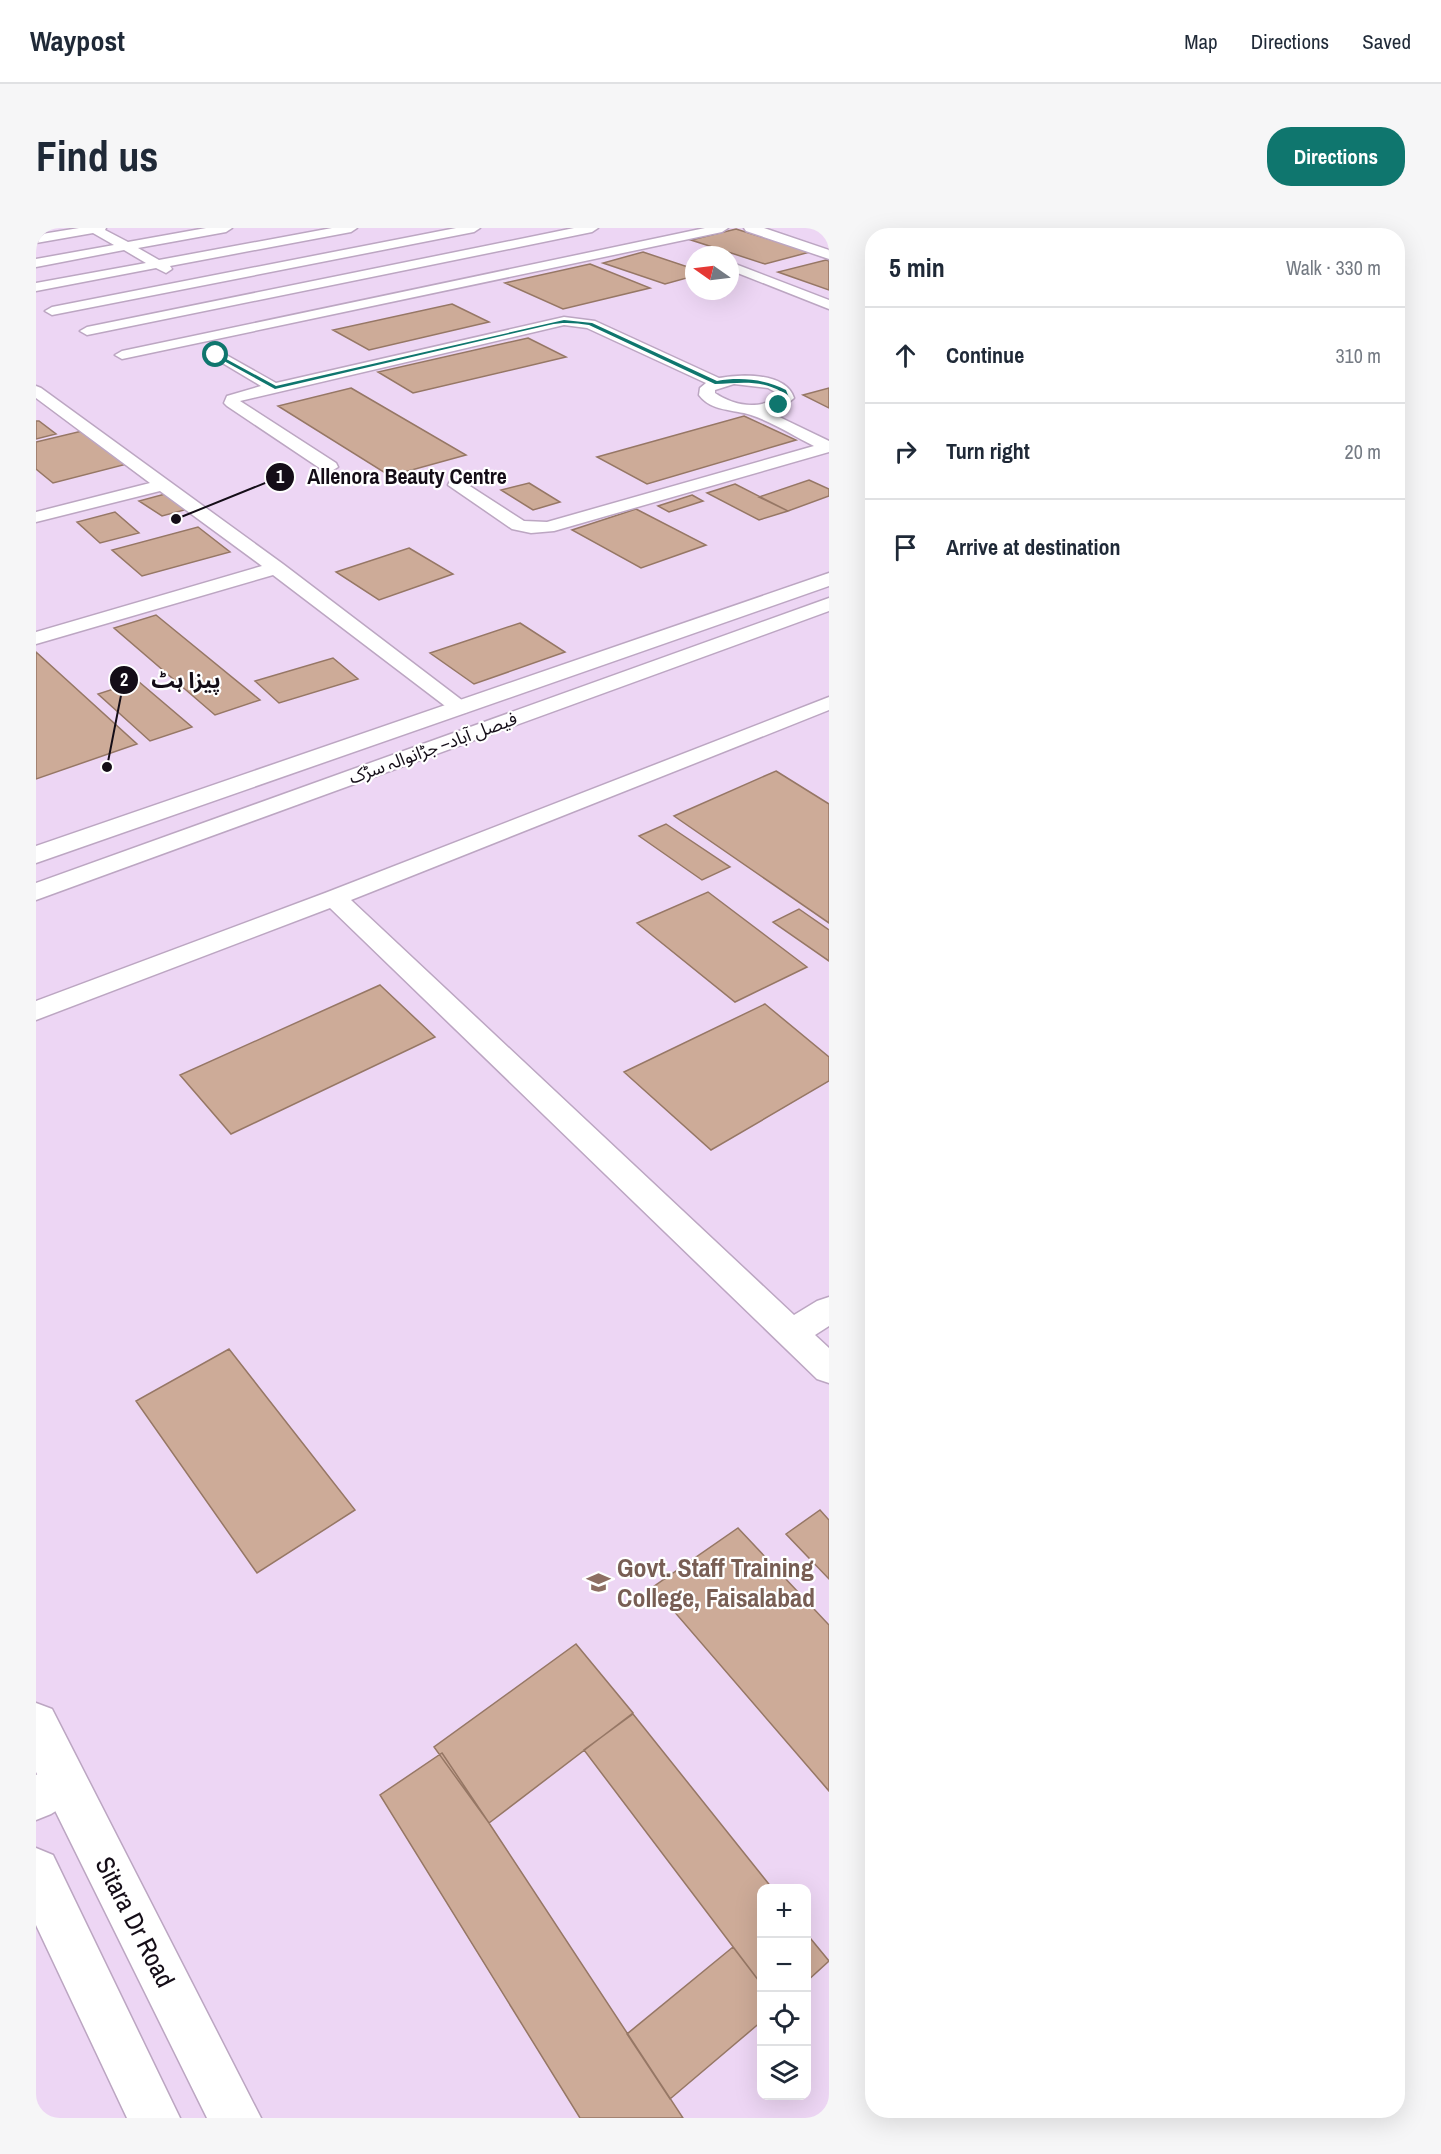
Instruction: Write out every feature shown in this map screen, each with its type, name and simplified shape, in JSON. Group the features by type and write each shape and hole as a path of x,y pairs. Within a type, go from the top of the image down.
{"main road":[{"path":"751,228 829,255"},
{"name":"فیصل آباد– جڑانوالہ سڑک","path":"36,857 829,579"},
{"name":"فیصل آباد– جڑانوالہ سڑک","path":"36,892 829,604"},
{"name":"Sitara Dr Road","path":"36,1725 50,1791 235,2118"},
{"path":"36,1872 154,2118"}],"street":[{"path":"36,239 96,228 266,325"},
{"path":"36,264 226,228"},
{"path":"36,288 351,228"},
{"path":"419,228 516,271"},
{"path":"52,311 474,228"},
{"path":"87,331 592,228"},
{"path":"122,355 722,228"},
{"path":"739,270 829,305"},
{"path":"330,467 232,403 232,399 564,321 590,324 717,383"},
{"path":"216,355 275,388"},
{"path":"779,405 786,398 784,391 772,384 734,380 717,383 708,388 707,395 716,402 732,407 751,409 779,405 799,414"},
{"path":"36,391 276,568 460,708"},
{"path":"751,409 829,447"},
{"path":"456,485 518,525 531,528 548,527 829,447"},
{"path":"36,500 155,479"},
{"path":"36,517 155,479"},
{"path":"36,638 276,568"},
{"path":"36,1011 334,898 829,703"},
{"path":"334,898 829,1369"},
{"path":"792,1333 829,1310"}],"building":[{"path":"736,229 810,252 765,264 739,256 739,246 710,246 691,240"},
{"path":"643,252 685,266 685,278 665,284 603,263"},
{"path":"829,261 829,290 778,272"},
{"path":"590,264 650,288 563,309 505,283"},
{"path":"452,304 489,322 369,350 333,330"},
{"path":"528,338 566,357 413,393 378,372"},
{"path":"351,388 466,455 390,476 278,406"},
{"path":"829,388 829,408 803,395"},
{"path":"744,416 796,440 647,484 597,457"},
{"path":"36,421 39,421 56,434 36,439"},
{"path":"82,431 127,464 53,483 36,469 36,442"},
{"path":"809,480 829,489 829,496 788,511 759,497"},
{"path":"529,483 560,502 533,510 501,490"},
{"path":"735,484 788,511 759,520 707,493"},
{"path":"165,494 188,509 162,516 139,501"},
{"path":"692,495 703,501 669,512 658,506"},
{"path":"636,509 706,545 641,568 572,530"},
{"path":"115,512 139,533 100,543 77,522"},
{"path":"198,527 230,552 142,576 112,550"},
{"path":"409,548 453,574 379,600 336,572"},
{"path":"156,615 260,700 215,715 114,628"},
{"path":"520,623 565,652 474,684 430,653"},
{"path":"36,652 137,744 36,779"},
{"path":"333,658 358,679 279,703 255,681"},
{"path":"138,681 192,727 150,741 98,694"},
{"path":"776,771 829,804 829,923 674,816"},
{"path":"666,824 730,867 702,880 639,836"},
{"path":"708,892 807,967 735,1002 637,923"},
{"path":"799,909 829,930 829,961 773,922"},
{"path":"380,985 435,1037 231,1134 180,1075"},
{"path":"765,1004 829,1057 829,1081 711,1150 624,1072"},
{"path":"229,1349 355,1510 257,1573 136,1401"},
{"path":"820,1510 829,1520 829,1579 786,1534"},
{"path":"738,1528 829,1625 829,1791 653,1587"},
{"path":"576,1644 633,1713 489,1823 434,1747"},
{"path":"633,1714 769,1884 757,1884 757,1978 584,1750"},
{"path":"442,1753 683,2118 580,2118 380,1795"},
{"path":"811,1939 829,1961 811,1977"},
{"path":"733,1947 757,1978 757,2025 670,2099 627,2034"}],"place":[{"name":"Allenora Beauty Centre","path":"176,519"},
{"name":"پیزا ہٹ","path":"107,767"},
{"name":"Govt. Staff Training College, Faisalabad","path":"599,1583"}],"route":[{"path":"216,355 275,388 549,324 564,321 577,322 590,324 717,383 754,380 772,384 784,391 786,398 779,405"}]}
